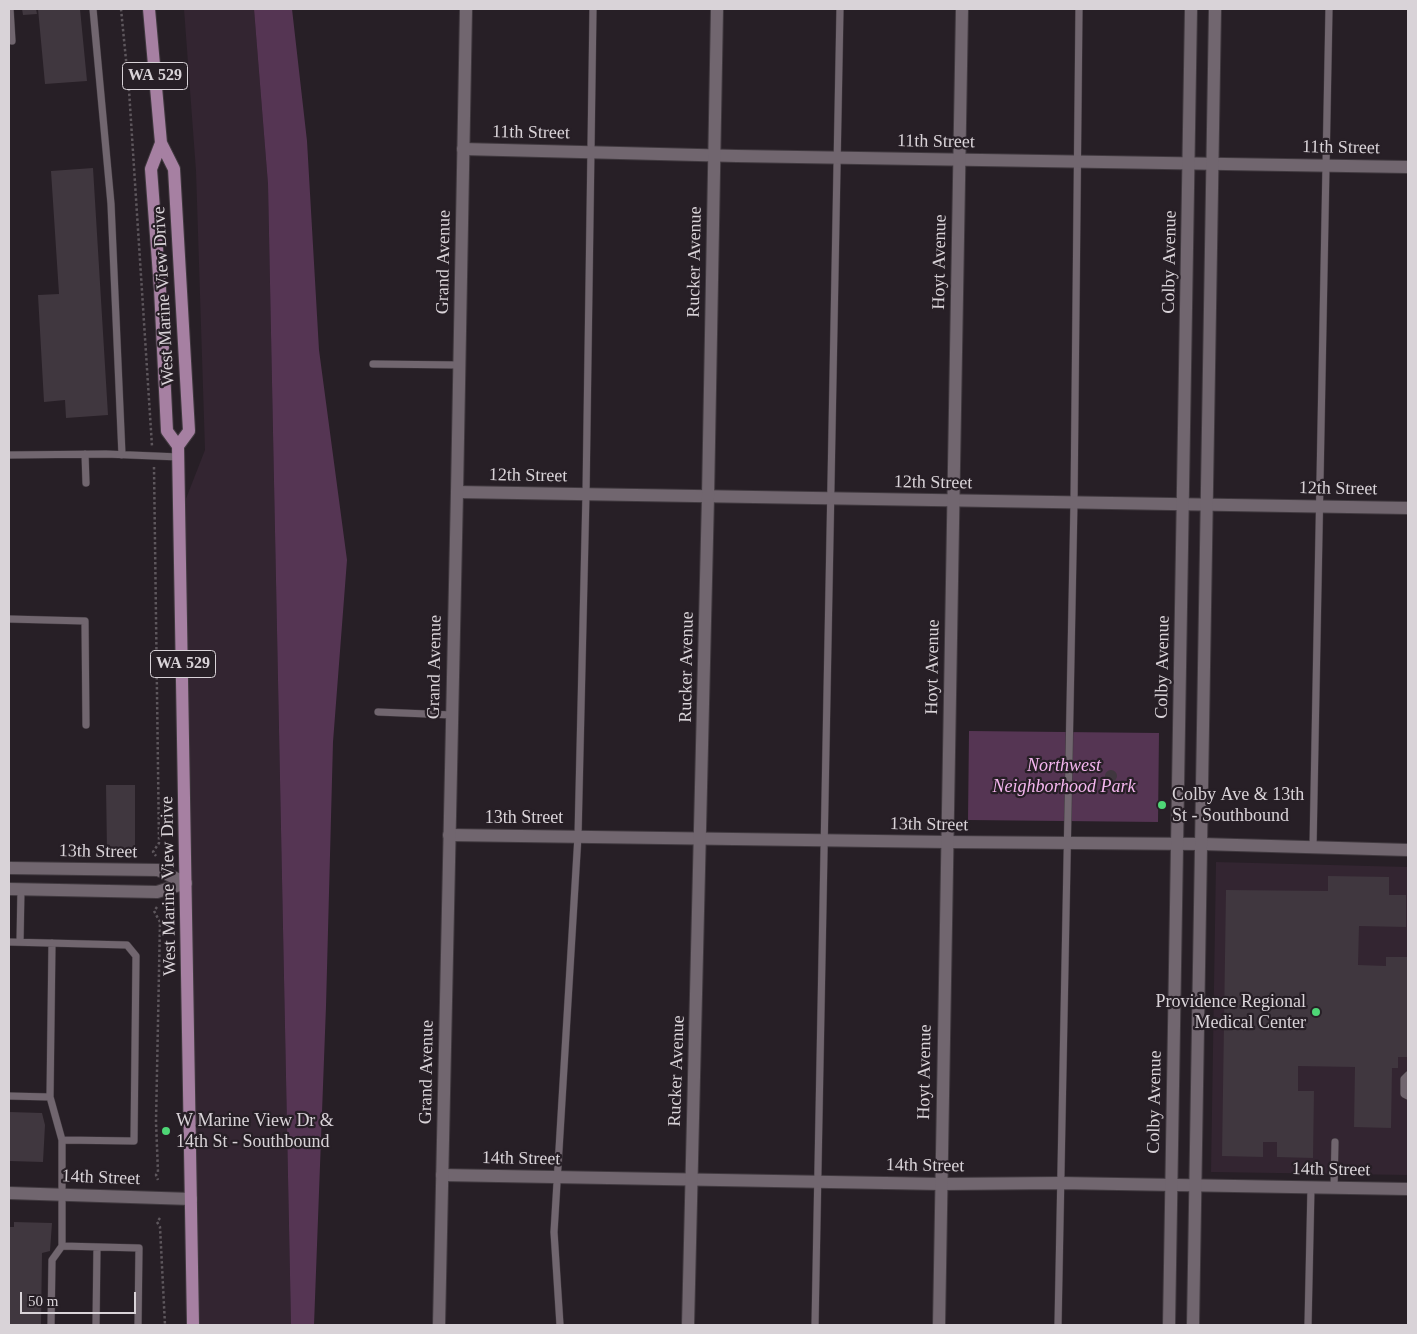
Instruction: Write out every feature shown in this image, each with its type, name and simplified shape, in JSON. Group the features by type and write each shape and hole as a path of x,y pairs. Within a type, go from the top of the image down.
{"main road":[{"name":"West Marine View Drive","path":"149,9 161,144 174,169 182,290 189,431 178,451"},
{"name":"West Marine View Drive","path":"161,144 150,169 160,289 167,431 178,451 193,1325"}],"street":[{"name":"Grand Avenue","path":"439,1325 458,492 466,9"},
{"name":"Rucker Avenue","path":"688,1325 708,497 717,9"},
{"name":"Hoyt Avenue","path":"939,1325 962,9"},
{"name":"Colby Avenue","path":"1169,1325 1191,9"},
{"path":"1193,1325 1215,9"},
{"name":"11th Street","path":"463,149 838,158 1408,167"},
{"name":"12th Street","path":"458,492 1408,508"},
{"name":"13th Street","path":"449,834 1067,844 1202,844 1408,850"},
{"name":"13th Street","path":"9,868 158,870 186,883"},
{"path":"15,889 158,892 186,883"},
{"name":"14th Street","path":"442,1175 941,1184 1408,1189"},
{"name":"14th Street","path":"9,1193 191,1199"}],"lane":[{"path":"10,9 12,41"},
{"path":"93,9 111,204 122,455"},
{"path":"560,1325 554,1232 578,836 586,494 593,9"},
{"path":"815,1325 816,1182 840,9"},
{"path":"1058,1325 1074,502 1079,9"},
{"path":"1313,847 1329,9"},
{"path":"373,364 459,365"},
{"path":"9,456 85,454 153,456 178,451"},
{"path":"85,454 86,482"},
{"path":"9,619 85,621 86,725"},
{"path":"378,712 452,715"},
{"path":"15,889 20,942"},
{"path":"9,942 127,945 136,956 134,1141 62,1140"},
{"path":"51,1325 52,1260 62,1246 62,1140 50,1097 52,943"},
{"path":"1408,1075 1404,1079 1404,1094 1408,1096"},
{"path":"9,1096 50,1097"},
{"path":"1334,1188 1335,1142"},
{"path":"1308,1325 1311,1187"},
{"path":"62,1246 139,1248 138,1325"},
{"path":"96,1325 97,1247"}],"path":[{"path":"121,9 129,90 153,456 159,843 153,852 158,857"},
{"path":"157,907 154,911 160,922 156,1122 158,1172 156,1175 158,1180"},
{"path":"160,1218 157,1222 160,1227 165,1325"}],"shaded area":[{"path":"184,9 254,9 268,184 291,1325 193,1325 180,514 205,450 196,171"},
{"name":"Providence Regional Medical Center","path":"1216,862 1408,867 1408,1175 1211,1172"}],"green space":[{"path":"254,9 292,9 307,141 319,350 347,560 333,742 326,1006 314,1325 291,1325 268,184"},
{"name":"Northwest Neighborhood Park","path":"969,731 1159,733 1158,822 968,820"}],"building":[{"path":"22,9 36,9 37,14 23,15"},
{"path":"38,9 80,9 87,81 45,84"},
{"path":"93,168 108,415 66,418 65,400 44,402 38,295 59,294 51,171"},
{"path":"1113,770 1116,771 1116,781 1109,782 1106,781 1105,774 1106,771"},
{"path":"106,785 135,785 135,851 107,851"},
{"name":"Providence Regional Medical Center","path":"1328,876 1389,877 1389,895 1406,895 1406,927 1359,926 1358,965 1386,966 1386,957 1408,957 1408,1057 1398,1057 1398,1068 1392,1068 1391,1128 1354,1127 1355,1067 1298,1066 1298,1091 1314,1091 1313,1158 1277,1157 1277,1142 1263,1142 1263,1157 1222,1156 1226,890 1328,891"},
{"path":"9,1112 42,1113 45,1125 43,1162 9,1161"},
{"path":"14,1222 52,1223 50,1251 42,1253 41,1325 9,1325 9,1227 14,1227"}],"place":[{"name":"Colby Ave & 13th St - Southbound","path":"1162,805"},
{"name":"Providence Regional Medical Center","path":"1316,1012"},
{"name":"W Marine View Dr & 14th St - Southbound","path":"166,1131"}]}
